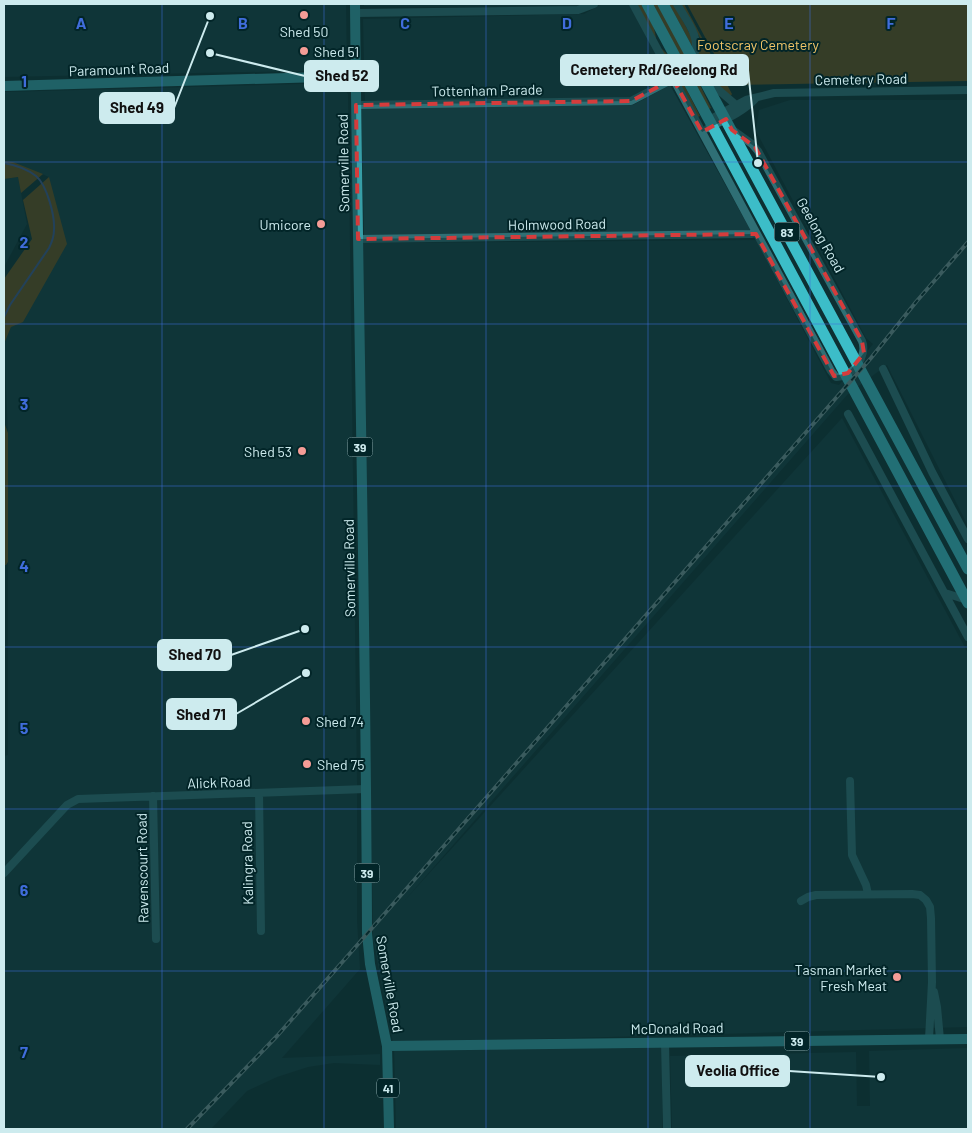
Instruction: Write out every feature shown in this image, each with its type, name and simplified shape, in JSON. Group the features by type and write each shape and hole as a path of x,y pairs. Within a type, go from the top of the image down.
{"highway":[{"name":"Geelong Road","path":"646,4 708,126 740,177 967,601"},
{"name":"Geelong Road","path":"664,4 968,569"}],"main road":[{"name":"Somerville Road","path":"355,8 368,938 370,964 387,1046 389,1129"},
{"name":"Paramount Road","path":"4,86 356,76"},
{"name":"McDonald Road","path":"387,1046 968,1039"}],"street":[{"path":"355,8 578,10 594,4"},
{"name":"Geelong Road","path":"632,4 673,78 708,126 734,191 755,233 833,374 836,378 844,376 863,357 862,341 755,147 732,130"},
{"name":"Geelong Road","path":"677,4 697,41 696,52 693,57"},
{"name":"Tottenham Parade","path":"356,104 631,101 673,78"},
{"path":"707,84 714,86 736,105"},
{"name":"Cemetery Road","path":"724,116 736,105 746,100 784,92 968,90"},
{"name":"Cemetery Road","path":"708,126 750,104 755,99"},
{"path":"734,191 740,177"},
{"name":"Holmwood Road","path":"358,239 755,233"},
{"path":"883,369 932,472 968,539"},
{"path":"848,414 968,638"},
{"name":"Geelong Road","path":"944,593 967,601"},
{"path":"850,781 852,855 866,885 868,894"},
{"name":"Alick Road","path":"4,873 58,813 73,801 87,798 259,794 366,789"},
{"name":"Kalingra Road","path":"259,794 261,931"},
{"name":"Ravenscourt Road","path":"153,796 156,939"},
{"path":"801,901 816,895 868,894 912,894 920,895 926,900 930,907 931,918 932,982 929,1039"},
{"path":"932,982 940,1039"},
{"path":"665,1042 667,1129"}],"highlighted area":[{"path":"673,79 702,132 726,119 732,130 755,147 862,341 864,353 848,373 834,376 756,234 358,239 356,105 631,101"}],"shaded area":[{"path":"4,4 346,4 347,70 4,77"},
{"path":"364,4 585,4 579,7 364,6"},
{"path":"602,4 630,4 668,76 630,98 365,102 363,19 584,14"},
{"path":"335,83 340,85 348,94 357,782 357,921 360,969 282,1058 380,1054 380,1065 334,1063 308,1067 277,1077 247,1091 211,1129 4,1129 4,756 8,755 8,433 4,344 11,327 49,177 13,162 4,161 4,92"},
{"path":"670,85 751,231 364,237 361,107 633,105"},
{"path":"790,100 968,100 968,526 887,365 848,394 405,900 842,418 968,653 968,1027 393,1043 373,938 363,243 756,240 831,383 839,385 873,344 866,338 756,131 759,110"},
{"path":"18,177 27,224 4,267 4,179"},
{"path":"662,1042 662,1129 396,1129 394,1046"},
{"path":"968,1048 968,1129 672,1129 670,1056 856,1052 857,1106 870,1106 869,1051"}],"green space":[{"path":"636,4 641,4 654,28 656,38 654,39"},
{"path":"652,4 658,4 711,108 709,109"},
{"path":"669,4 674,4 693,40 693,48"},
{"path":"681,4 684,4 732,94 730,97 709,76 700,62 698,54 700,38"},
{"name":"Footscray Cemetery","path":"687,4 968,4 968,81 731,85"},
{"path":"662,49 670,57 700,116 698,117 660,50"},
{"path":"4,161 13,162 43,174 21,193 18,177 4,179"},
{"path":"49,177 67,244 23,322 11,327 4,344 4,279 32,239 23,200"},
{"path":"4,422 8,433 8,562 6,565 4,565"}],"waterway":[{"path":"4,163 24,169 40,180 50,201 54,230 49,248 10,305 4,317"}],"railway":[{"path":"187,1129 277,1036 345,959 871,358 968,242"}],"place":[{"name":"Shed 50","path":"304,15"},
{"name":"Shed 49","path":"210,16"},
{"name":"Shed 51","path":"304,51"},
{"name":"Shed 52","path":"210,53"},
{"name":"Cemetery Rd/Geelong Rd","path":"758,163"},
{"name":"Umicore","path":"321,224"},
{"name":"Shed 53","path":"302,451"},
{"name":"Shed 70","path":"305,629"},
{"name":"Shed 71","path":"306,673"},
{"name":"Shed 74","path":"306,721"},
{"name":"Shed 75","path":"307,764"},
{"name":"Tasman Market Fresh Meat","path":"897,977"},
{"name":"Veolia Office","path":"881,1077"}]}
